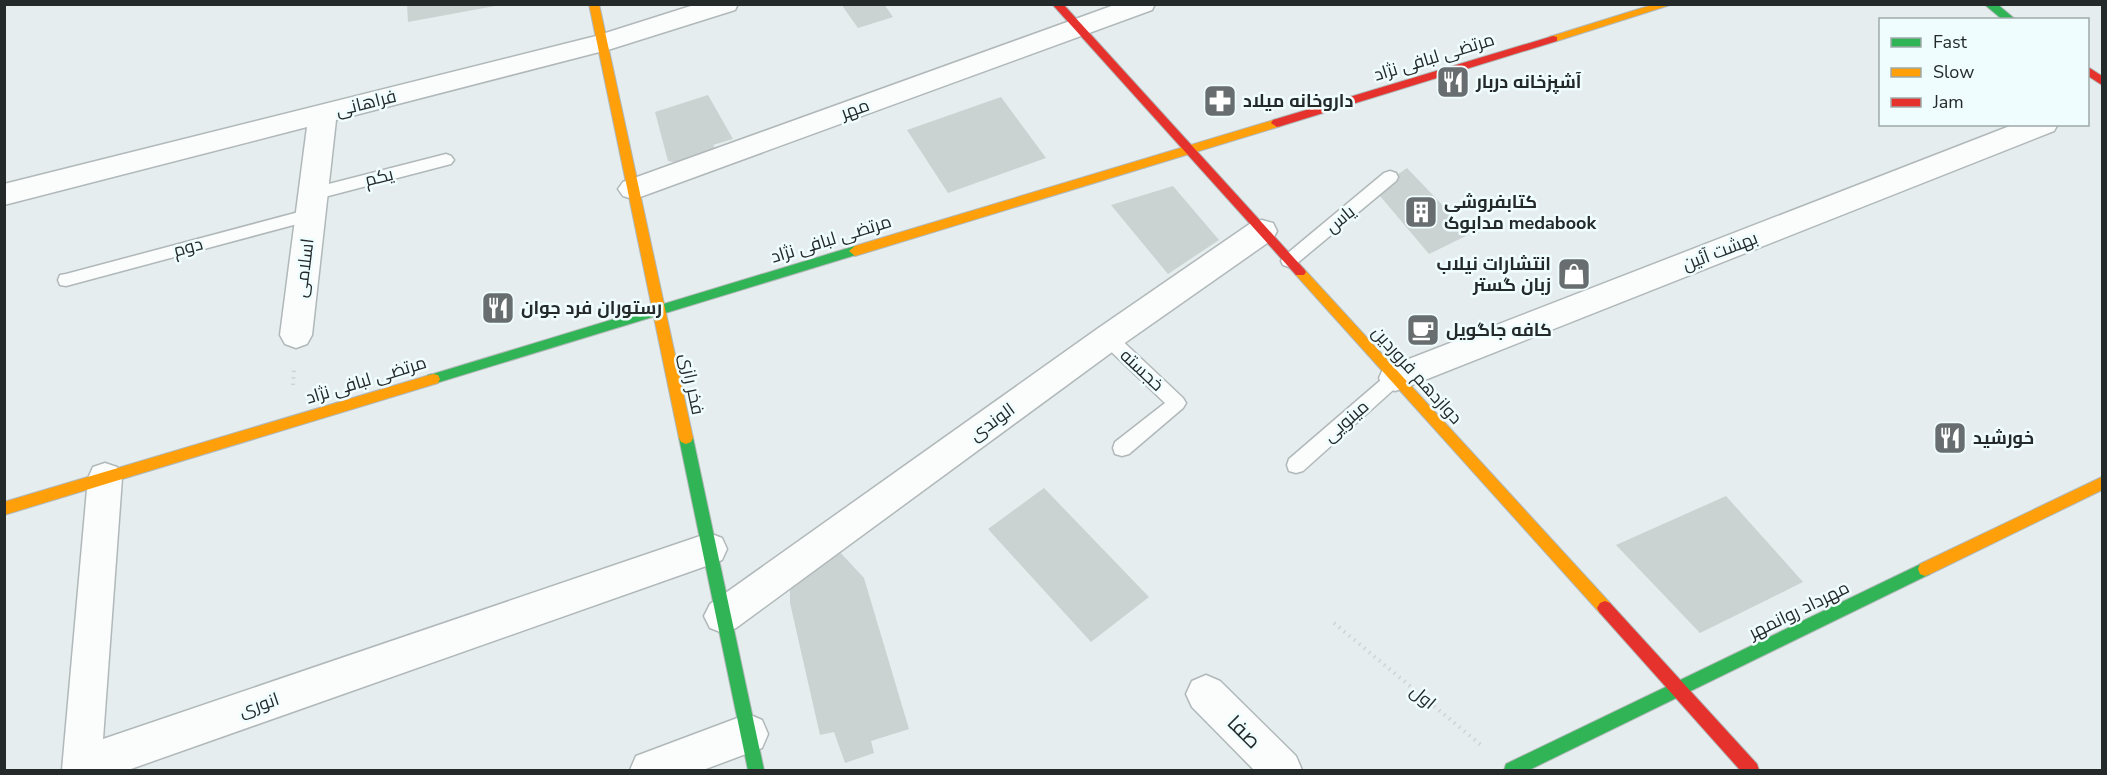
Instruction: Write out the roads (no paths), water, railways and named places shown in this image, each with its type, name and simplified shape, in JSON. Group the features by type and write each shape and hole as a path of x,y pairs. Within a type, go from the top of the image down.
{"main road":[{"name":"فخر رازی","path":"594,4 752,752"},
{"name":"دوازدهم فروردین","path":"1057,4 1751,771"},
{"name":"مرتضی لبافی نژاد","path":"4,509 1668,4"},
{"path":"1989,4 2008,18"},
{"path":"2089,72 2103,81"},
{"name":"مهرداد روانمهر","path":"1512,771 2103,483"}],"street":[{"name":"فراهانی","path":"4,195 602,44 726,4"},
{"name":"مهر","path":"633,189 1143,4"},
{"name":"اسلامی","path":"296,335 323,114"},
{"name":"بهشت آئین","path":"1395,378 2039,126"},
{"name":"الوندی","path":"723,616 1262,231"},
{"name":"انوری","path":"105,478 81,769 709,549"},
{"name":"صفا","path":"1206,694 1282,771"},
{"path":"650,771 752,752"}],"lane":[{"name":"یکم","path":"312,205 446,160"},
{"name":"یاس","path":"1289,261 1390,177"},
{"name":"دوم","path":"66,280 312,205"},
{"name":"خجسته","path":"1108,339 1177,403 1122,448"},
{"name":"مینویی","path":"1296,465 1395,378"}],"place":[{"name":"آشپزخانه دربار","path":"1453,82"},
{"name":"داروخانه میلاد","path":"1220,101"},
{"name":"کتابفروشی مدابوک medabook","path":"1421,212"},
{"name":"انتشارات نیلاب زبان گستر","path":"1574,274"},
{"name":"رستوران فرد جوان","path":"498,308"},
{"name":"کافه جاگویل","path":"1423,330"},
{"name":"خورشید","path":"1950,438"}]}
